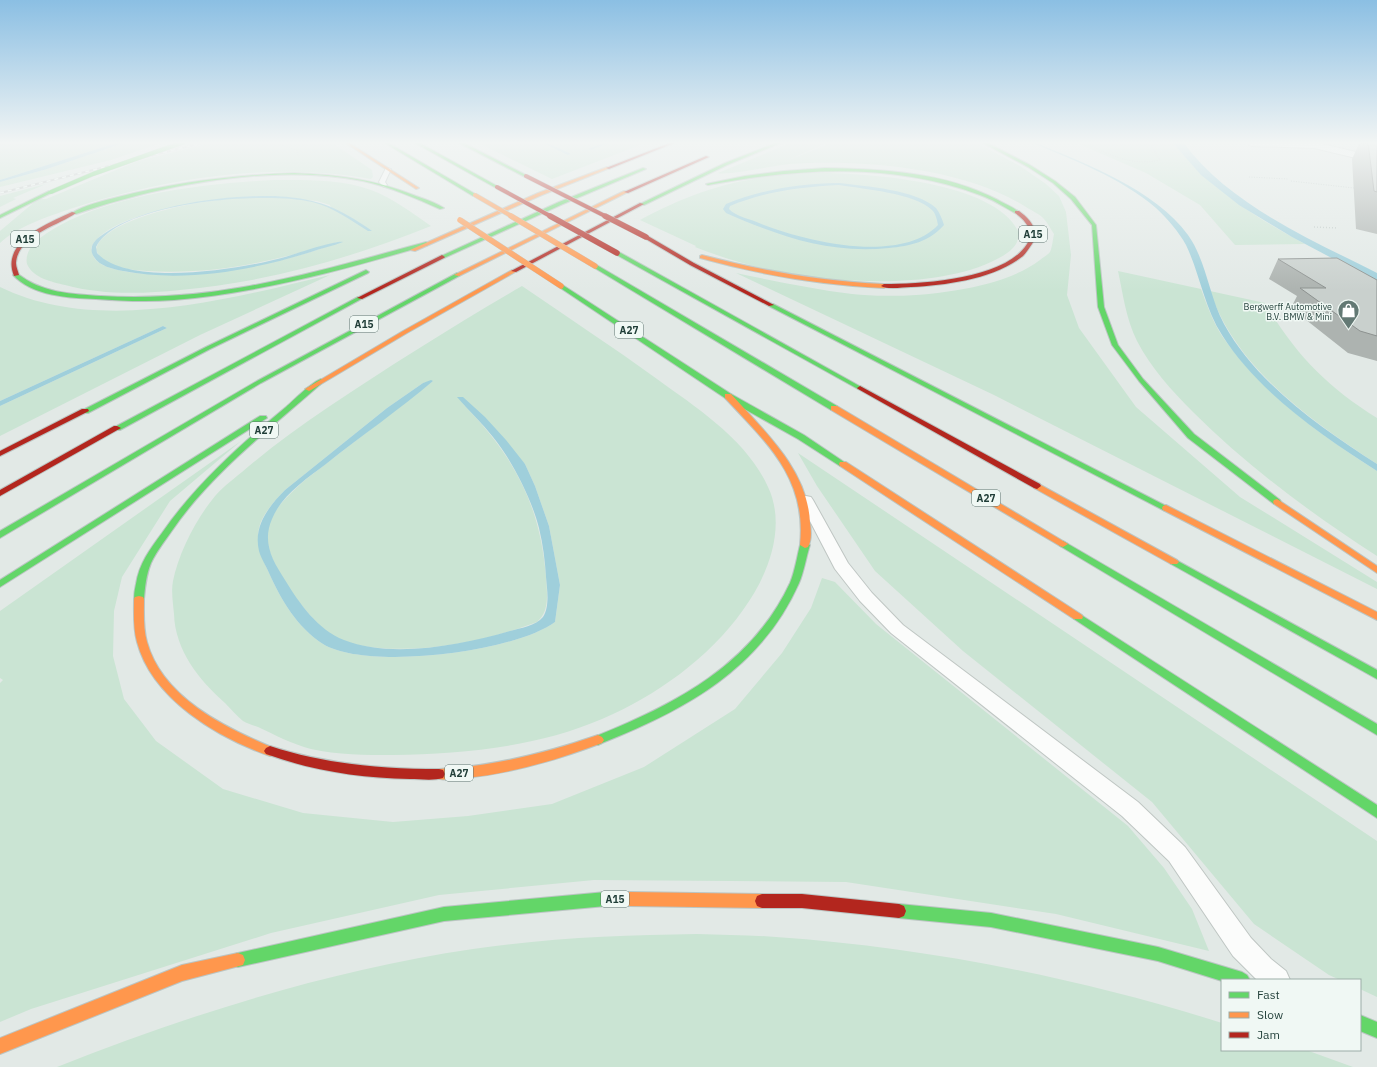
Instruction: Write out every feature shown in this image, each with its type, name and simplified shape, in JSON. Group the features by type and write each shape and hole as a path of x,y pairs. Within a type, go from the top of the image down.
{"highway":[{"path":"0,217 51,192"},
{"name":"A15","path":"152,192 86,209 34,232 23,240 10,255 11,269 26,283 56,293 115,300 162,300 216,294 286,282 426,244"},
{"name":"A15","path":"406,192 448,212"},
{"name":"A27","path":"422,192 448,212 728,396 801,437 1377,812"},
{"name":"A27","path":"470,192 1377,730"},
{"path":"506,192 1377,675"},
{"name":"A15","path":"0,454 208,348 426,244 546,192"},
{"path":"557,192 649,238 692,264 1377,616"},
{"name":"A15","path":"0,493 198,383 397,280 587,192"},
{"name":"A15","path":"0,535 210,409 436,285 522,241 625,192"},
{"name":"A15","path":"0,584 321,382 505,275 669,192"},
{"name":"A15","path":"655,198 679,192"},
{"name":"A15","path":"649,238 728,266 781,277 844,284 902,285 966,278 987,273 1010,263 1029,248 1033,242 1034,230 1028,221 1015,211 988,196 973,192"},
{"path":"1066,192 1073,198 1094,225 1101,307 1115,345 1141,380 1191,436 1266,495 1377,570"},
{"name":"A27","path":"321,382 208,480 168,525 146,566 140,584 140,624 143,646 151,664 163,681 186,705 220,728 293,759 331,768 374,773 421,775 473,772 580,748 659,715 697,693 731,668 760,640 783,610 798,578 806,545 805,516 800,489 773,447 728,396"},
{"name":"A15","path":"0,1046 182,973 444,914 606,899 802,901 991,920 1158,954 1239,979"},
{"path":"1361,1023 1377,1030"}],"lane":[{"name":"A27","path":"800,489 841,565 871,602 897,629 1130,809 1177,854 1242,947 1262,968 1276,979"}],"path":[{"path":"1314,227 1338,228"}],"green space":[{"path":"16,192 28,192 13,198 16,199 0,207 0,196"},
{"path":"63,192 132,192 106,198 42,219 15,232 0,243 0,231 38,199 46,199"},
{"path":"376,192 402,206 431,226 339,259 277,275 180,290 122,293 93,291 43,279 34,273 27,264 27,254 29,250 35,242 47,233 71,220 98,209 157,193","holes":["265,196 279,197 253,197 197,203 224,199 247,197","292,199 317,201 330,205 331,208 309,201","180,206 134,220 113,230 100,241 96,250 100,256 105,261 126,269 172,272 197,271 245,265 293,255 341,241 286,259 230,270 192,274 173,275 135,273 108,267 95,259 91,248 102,235 121,224 144,215 170,208"]},
{"path":"701,192 961,192 984,201 1006,215 1019,233 1014,247 1005,255 975,268 950,275 894,281 838,280 812,277 753,266 730,259 695,247 696,246 640,220 661,209"},
{"path":"996,192 1054,192 1059,196 1066,212 1071,255 1067,295 1079,328 1136,407 1240,497 1377,582 1377,589 994,395 736,273 808,287 873,296 897,296 950,291 1000,280 1022,271 1048,254 1052,246 1054,234 1047,222 1042,217"},
{"path":"1178,192 1223,192 1267,223 1305,244 1235,245 1200,205"},
{"path":"1118,271 1201,289 1213,319 1222,336 1255,376 1273,394 1313,427 1377,471 1377,556 1329,524 1258,471 1214,432 1177,396 1155,370 1133,333 1127,315"},
{"path":"330,275 200,335 0,436 0,406 167,328 163,326 0,401 0,287 38,301 79,309 121,311 164,308 207,302 250,294"},
{"path":"522,286 624,355 720,426 747,454 759,470 768,487 776,518 772,551 767,567 752,597 729,628 698,660 680,674 642,699 622,710 577,729 552,736 473,751 393,755 352,754 321,751 304,747 243,721 215,694 190,663 179,640 175,627 172,589 175,571 183,549 199,518 222,489 262,455 294,431 399,361","holes":["433,381 305,480 281,504 272,517 267,533 268,545 272,559 288,587 308,613 330,634 358,645 402,649 425,648 495,636 537,622 544,613 547,601 543,550 538,526 521,482 509,461 480,422 462,403 525,464 535,486 549,526 560,585 555,622 535,633 508,642 476,649 405,657 372,656 344,652 323,644 305,630 285,603 274,583 263,560 258,538 259,528 267,511 285,490 387,408 423,383"]},
{"path":"1210,291 1265,303 1300,354 1343,394 1377,418 1377,464 1302,411 1257,369 1238,345 1222,319"},
{"path":"241,441 170,501 122,577 114,611 113,656 124,699 156,741 223,789 303,813 393,822 468,816 552,804 644,767 735,709 782,653 811,608 822,578 835,582 876,624 1128,826 1164,868 1192,909 1209,951 1056,914 846,882 594,880 439,895 271,933 31,1009 0,1022 0,683 3,680 0,678 0,611"},
{"path":"798,453 1377,841 1377,997 1361,989 1361,979 1338,979 1329,975 1254,924 1152,802 963,651 875,571 817,486"},
{"path":"697,934 766,936 888,948 1001,967 1113,992 1221,1023 1221,1051 1309,1051 1353,1067 57,1067 158,1029 210,1012 262,996 367,969 420,958 501,945 641,935"}],"water":[{"path":"1134,192 1139,192 1157,204 1174,219 1188,235 1199,256 1224,324 1238,346 1254,366 1272,385 1313,420 1377,464 1377,471 1334,443 1292,411 1272,394 1237,356 1216,324 1206,302 1195,267 1186,245 1176,230 1160,212"},
{"path":"1222,192 1233,192 1246,202 1298,233 1377,273 1377,282 1292,237 1239,205"},
{"path":"275,196 297,198 325,205 344,213 372,231 368,231 334,210 312,202 291,199 230,199 196,203 163,210 134,219 110,231 96,247 97,253 113,264 134,270 159,273 187,273 266,262 324,245 343,242 266,264 218,273 194,275 170,276 119,270 99,263 92,253 92,246 102,235 122,223 142,215 164,209 210,200 233,197"},
{"path":"163,326 167,328 0,406 0,401"},
{"path":"431,380 433,381 407,402 302,482 281,503 272,519 268,535 270,551 280,573 296,598 318,623 326,630 344,640 363,646 383,649 405,649 449,645 523,628 540,620 547,608 547,592 543,546 532,505 514,469 500,446 457,397 463,397 485,417 506,440 525,464 535,486 549,526 560,585 555,622 535,633 508,642 476,649 405,657 372,656 344,652 323,644 305,630 285,603 259,551 258,533 260,525 273,503 285,490 387,408 423,383"}],"building":[{"path":"1337,258 1377,280 1377,336 1360,331 1300,288 1326,288 1278,259"}],"waterway":[{"path":"766,192 728,205 726,209 728,212 784,235 838,247 880,247 911,243 928,237 941,225 935,210 927,204 904,195 889,192"}],"railway":[{"path":"0,193 5,192"}],"traffic: fast":[{"path":"0,217 51,192"},
{"path":"74,213 105,202 146,192"},
{"path":"401,192 442,208"},
{"path":"470,192 475,195"},
{"path":"442,257 588,192"},
{"path":"642,204 668,192"},
{"path":"977,192 1017,212"},
{"path":"1066,192 1073,198 1094,225 1101,307 1115,345 1141,380 1191,436 1277,502"},
{"path":"16,275 23,281 40,289 68,295 130,299 173,298 216,294 301,278 426,244"},
{"path":"617,253 860,388"},
{"path":"595,266 834,408"},
{"path":"85,411 208,348 366,272"},
{"path":"0,535 259,382 457,275"},
{"path":"561,286 728,396 801,437 843,464"},
{"path":"117,428 360,298"},
{"path":"771,305 1166,508"},
{"path":"139,599 142,579 148,561 175,519 193,497 234,456 321,381"},
{"path":"0,584 263,418"},
{"path":"1063,544 1377,730"},
{"path":"598,740 632,727 666,711 729,669 756,644 778,614 795,582 805,545"},
{"path":"1174,562 1377,675"},
{"path":"1078,617 1377,812"},
{"path":"238,960 444,914 606,899 629,899"},
{"path":"899,911 991,920 1158,954 1239,979"},
{"path":"1361,1023 1377,1030"}],"traffic: slow":[{"path":"413,250 546,192"},
{"path":"457,275 626,192"},
{"path":"475,195 595,266"},
{"path":"460,220 561,286"},
{"path":"702,257 747,269 792,278 884,286"},
{"path":"309,389 405,332 514,271"},
{"path":"728,396 779,454 795,479 802,497 805,511 805,545"},
{"path":"834,408 1063,544"},
{"path":"843,464 1078,617"},
{"path":"1037,486 1174,562"},
{"path":"1277,502 1377,570"},
{"path":"1166,508 1377,616"},
{"path":"139,599 139,624 142,642 152,666 164,683 196,712 214,724 270,751"},
{"path":"439,774 479,771 520,764 598,740"},
{"path":"629,899 762,901"},
{"path":"0,1046 182,973 238,960"}],"traffic: jam":[{"path":"506,192 617,253"},
{"path":"557,192 646,237"},
{"path":"514,271 642,204"},
{"path":"884,286 919,285 965,278 988,272 1007,264 1022,254 1031,242 1032,237 1030,224 1017,212"},
{"path":"16,275 13,264 16,254 22,244 43,228 74,213"},
{"path":"646,237 692,264 771,305"},
{"path":"360,298 442,257"},
{"path":"860,388 1037,486"},
{"path":"0,454 85,411"},
{"path":"0,493 117,428"},
{"path":"270,751 311,763 353,770 396,774 439,774"},
{"path":"762,901 802,901 899,911"}],"place":[{"name":"Bergwerff Automotive B.V. BMW & Mini","path":"1348,330"}]}
